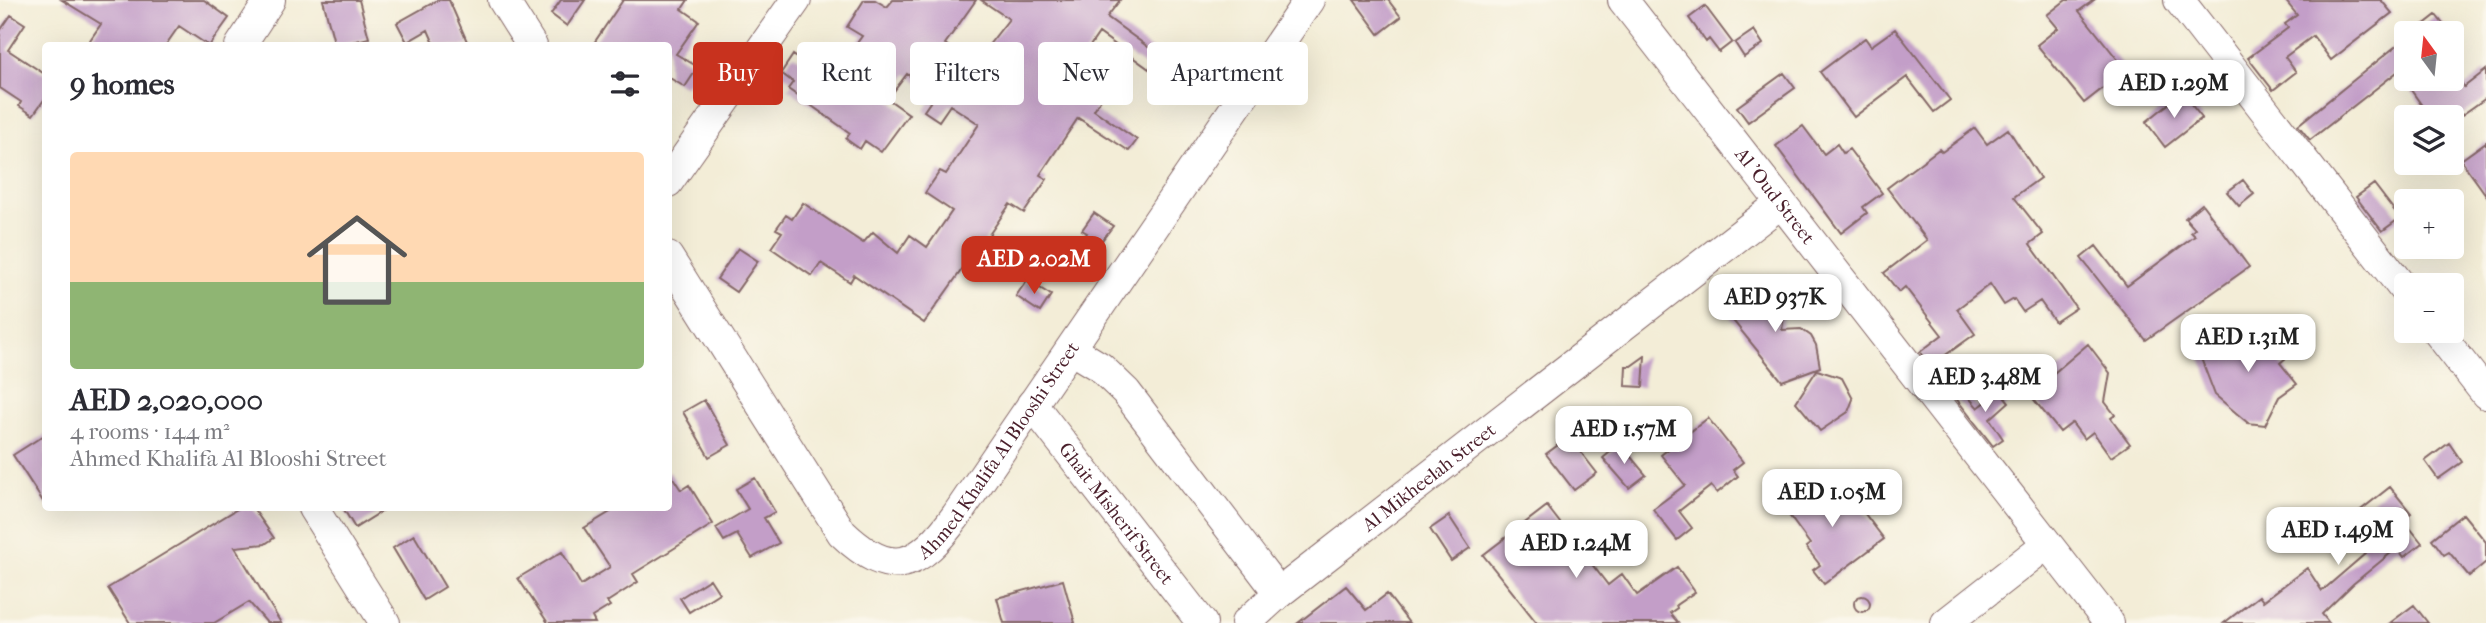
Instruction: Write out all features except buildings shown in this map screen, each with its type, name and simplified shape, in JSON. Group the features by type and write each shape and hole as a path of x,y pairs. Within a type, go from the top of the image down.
{"street":[{"path":"243,42 270,0"},
{"path":"503,0 529,42"},
{"path":"672,176 796,0"},
{"name":"Ahmed Khalifa Al Blooshi Street","path":"672,263 842,533 865,555 887,562 912,559 929,549 957,516 1309,0"},
{"name":"Al 'Oud Street","path":"1623,0 2109,623"},
{"path":"2179,0 2394,277"},
{"name":"Al Mikheelah Street","path":"1246,623 1279,593 1780,204"},
{"path":"2446,343 2486,394"},
{"path":"1072,350 1100,367 1126,392 1279,593"},
{"name":"Ghait Misherif Street","path":"1032,404 1202,623"},
{"path":"315,511 385,623"},
{"path":"1946,623 2047,544"}]}
